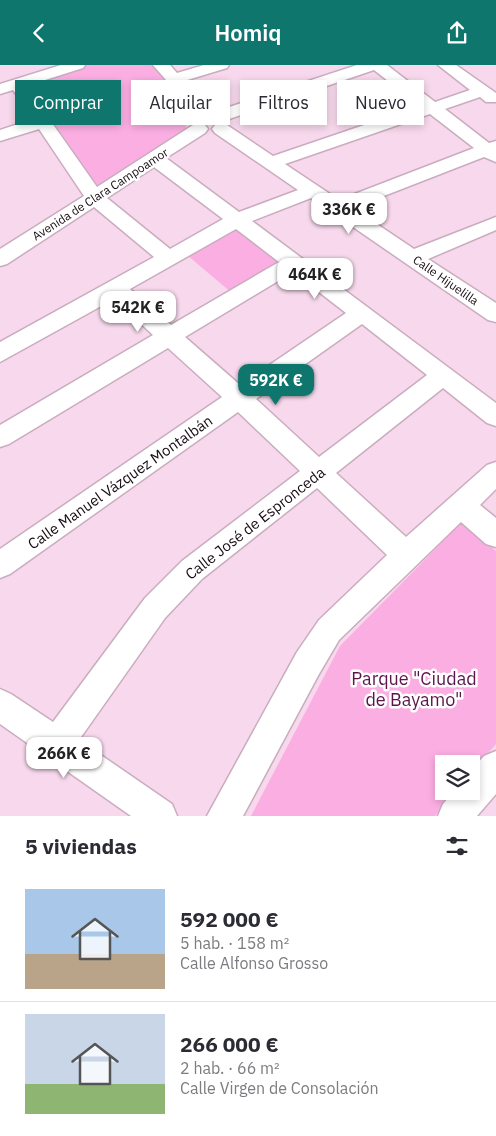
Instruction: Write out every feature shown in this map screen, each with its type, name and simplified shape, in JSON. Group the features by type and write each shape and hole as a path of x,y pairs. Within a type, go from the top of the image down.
{"street":[{"path":"8,86 77,65"},
{"path":"161,65 173,79 221,65"},
{"path":"230,119 375,65 493,151"},
{"path":"446,65 489,96"},
{"path":"270,163 432,108 489,96"},
{"path":"0,135 30,125"},
{"path":"45,125 94,197 169,259"},
{"name":"Avenida de Clara Campoamor","path":"0,259 154,158 196,125"},
{"path":"205,125 210,131 218,125"},
{"name":"Calle Hijuelilla","path":"226,125 270,163 496,314"},
{"path":"338,207 493,151"},
{"path":"154,158 362,313 496,416"},
{"path":"0,353 237,220 312,191"},
{"path":"413,257 496,223"},
{"path":"0,437 294,262"},
{"path":"116,289 240,399 406,555"},
{"name":"Calle Manuel Vázquez Montalbán","path":"0,565 362,313"},
{"name":"Calle José de Espronceda","path":"57,745 161,602 192,570 444,375"},
{"path":"224,816 317,647 329,630 406,555 496,473"},
{"path":"461,505 496,535"},
{"path":"0,705 160,816"},
{"path":"455,816 496,768"}],"green space":[{"path":"86,65 153,65 165,80 131,80 131,125 186,125 186,129 98,186 91,185 50,125 121,125 121,80 36,80"},
{"path":"238,226 285,262 232,293 187,255"},
{"name":"Parque \"Ciudad de Bayamo\"","path":"462,522 496,551 496,744 480,763 480,755 435,755 435,800 448,800 435,816 251,816 340,646"}]}
